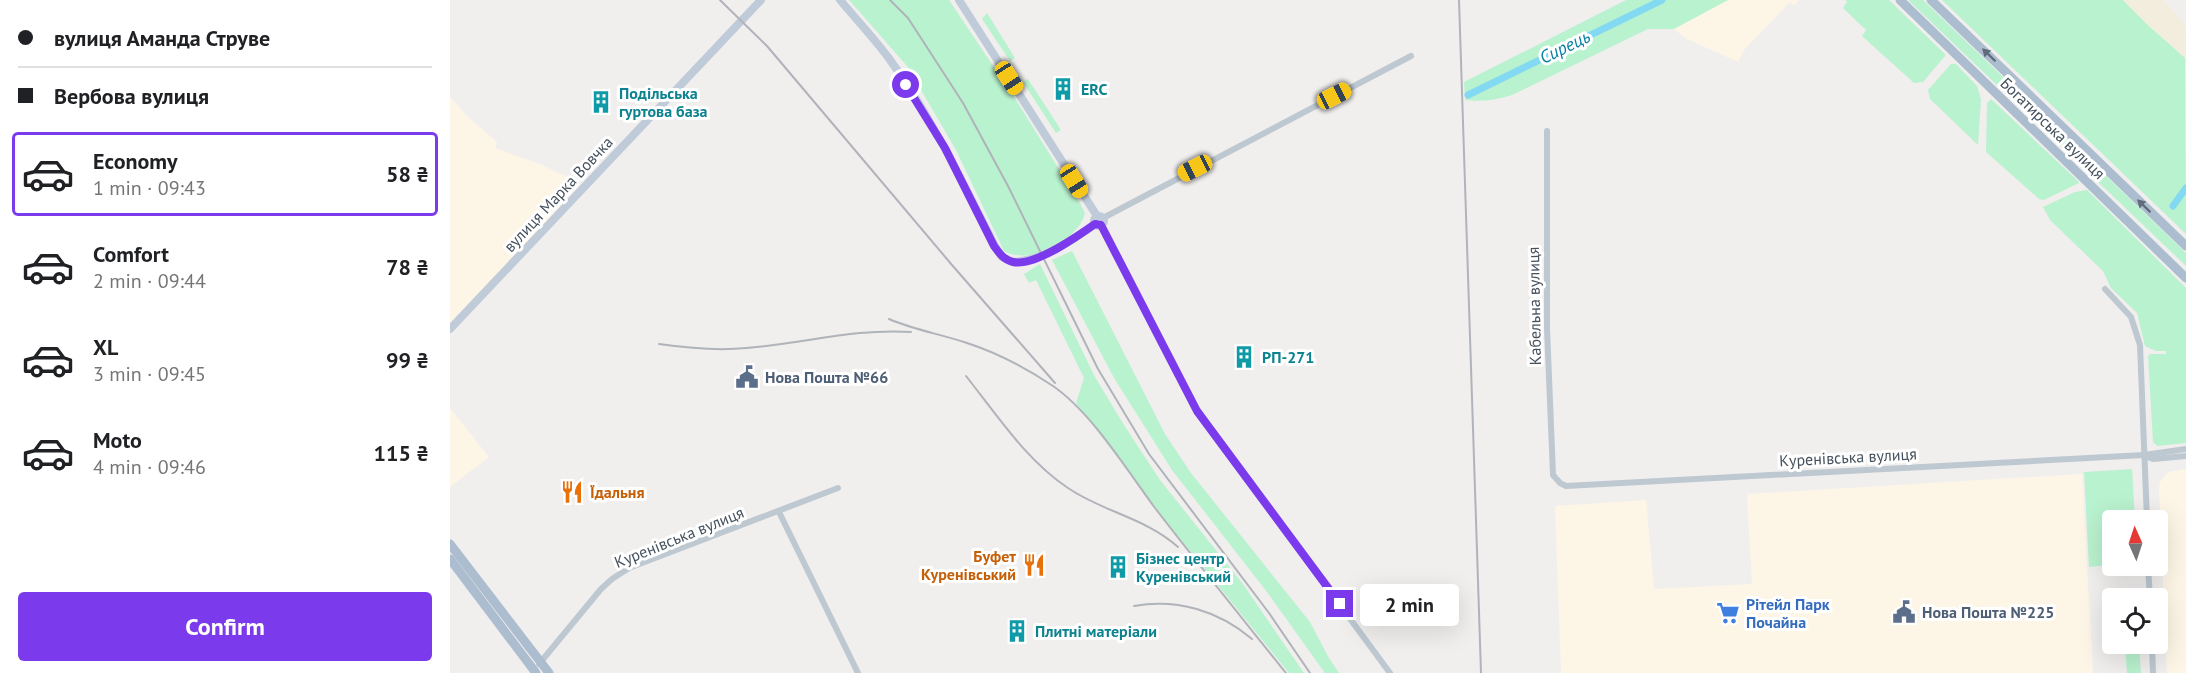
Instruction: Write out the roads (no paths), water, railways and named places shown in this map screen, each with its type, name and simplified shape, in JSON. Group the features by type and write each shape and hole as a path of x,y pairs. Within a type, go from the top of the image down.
{"main road":[{"name":"вулиця Марка Вовчка","path":"450,329 761,0"},
{"path":"840,0 887,56 916,99 945,148 994,246 1002,256 1013,262 1038,257 1062,247 1099,221 959,0"},
{"name":"Богатирська вулиця","path":"1900,0 2186,278"},
{"name":"Богатирська вулиця","path":"1931,0 2186,246"},
{"path":"450,544 536,670"},
{"path":"450,559 536,670 549,673"}],"street":[{"path":"1390,673 1197,411 1099,221 1411,56"},
{"name":"Кабельна вулиця","path":"1547,131 1547,328 1553,475 1556,479"},
{"path":"2105,289 2131,317 2140,345 2146,510"},
{"name":"Куренівська вулиця","path":"1556,479 1566,486 2144,455 2186,449"},
{"name":"Куренівська вулиця","path":"2144,455 2153,459 2186,456"},
{"name":"Куренівська вулиця","path":"536,670 601,589 629,568 838,488"},
{"path":"779,512 858,673"},
{"path":"2152,654 2153,673"}],"waterway":[{"name":"Сирець","path":"1468,95 1662,0"},
{"path":"2173,206 2186,188"}],"railway":[{"path":"720,0 767,46 1055,383"},
{"path":"890,0 908,18 963,103 1008,186 1098,369 1149,454 1269,613 1310,673"},
{"path":"1459,0 1481,673"},
{"path":"889,319 990,351 1033,373 1067,397 1108,442 1171,529 1286,673"},
{"path":"659,344 702,349 735,349 869,332 911,332"},
{"path":"966,376 1025,451 1053,477 1081,496 1152,529 1178,547"},
{"path":"1134,606 1166,604 1197,609 1226,621 1252,639"}],"place":[{"name":"ERC","path":"1063,89"},
{"name":"Подільська гуртова база","path":"601,102"},
{"name":"РП-271","path":"1244,357"},
{"name":"Нова Пошта №66","path":"747,377"},
{"name":"Їдальня","path":"572,492"},
{"name":"Буфет Куренівський","path":"1034,565"},
{"name":"Бізнес центр Куренівський","path":"1118,567"},
{"name":"Нова Пошта №225","path":"1904,612"},
{"name":"Рітейл Парк Почайна","path":"1728,613"},
{"name":"Плитні матеріали","path":"1017,631"}]}
